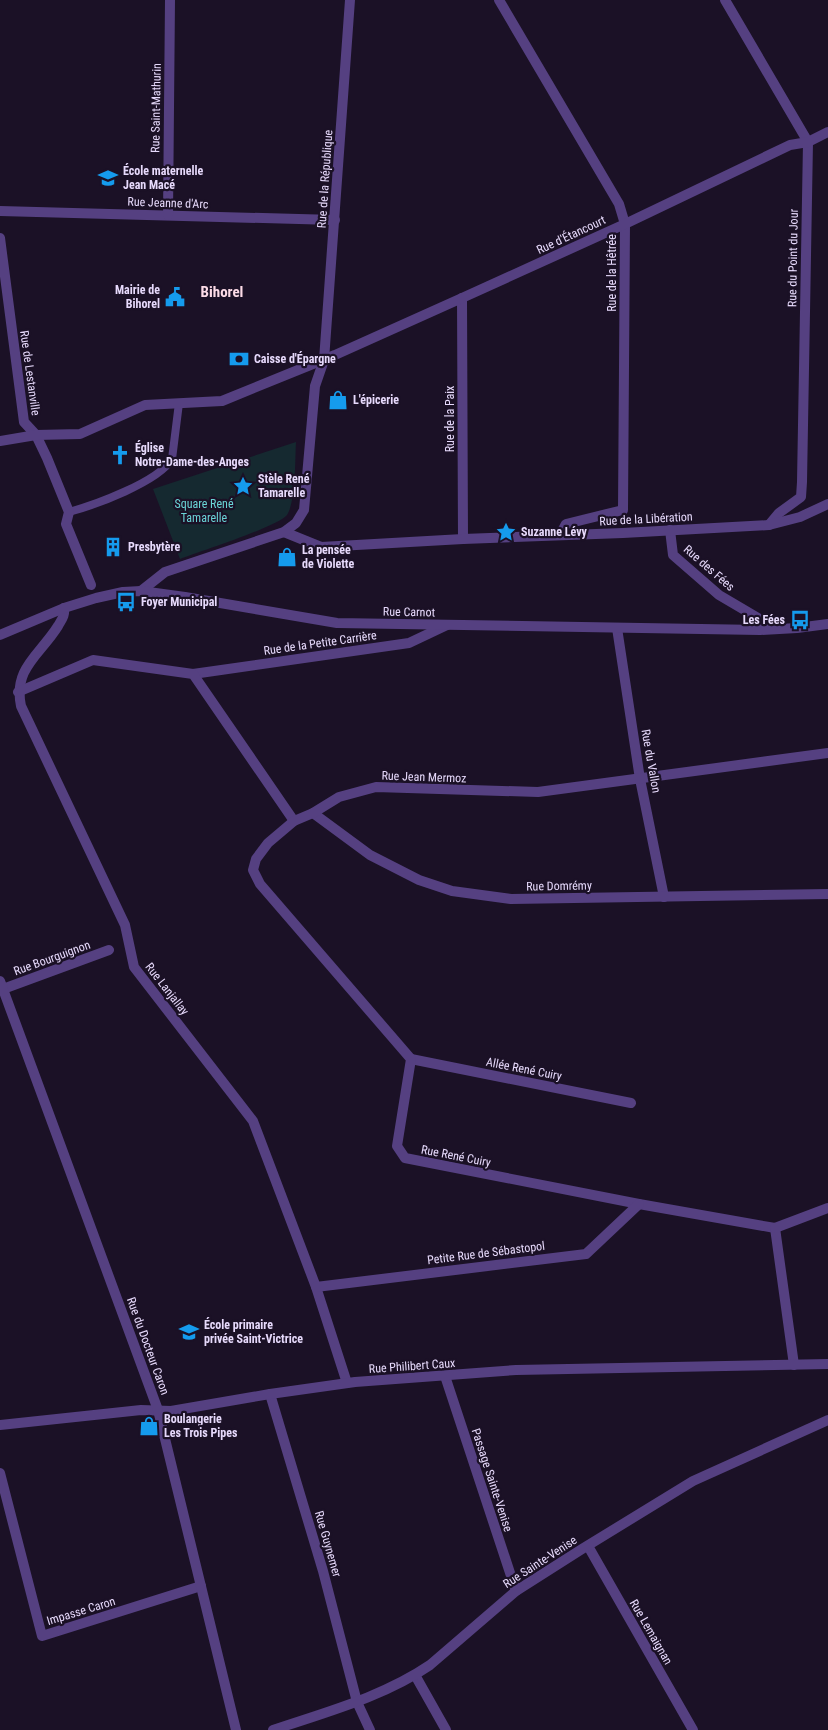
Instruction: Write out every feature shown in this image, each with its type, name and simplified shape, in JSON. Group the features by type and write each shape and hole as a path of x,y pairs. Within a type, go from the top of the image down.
{"street":[{"name":"Rue Saint-Mathurin","path":"168,215 170,0"},
{"name":"Rue de la République","path":"284,532 296,522 304,510 315,386 324,360 350,0"},
{"name":"Rue de la Hêtrée","path":"498,0 619,204 625,224 623,510 566,524 560,535"},
{"path":"725,0 808,142"},
{"name":"Rue d'Étancourt","path":"0,441 36,435 80,434 145,406 222,401 324,360 625,224 790,145 808,142 828,132"},
{"name":"Rue du Point du Jour","path":"769,525 780,513 801,497 808,142"},
{"name":"Rue Jeanne d'Arc","path":"0,211 335,220"},
{"name":"Rue de Lestanville","path":"0,238 24,422 36,435 69,512 66,524 91,585"},
{"name":"Rue de la Paix","path":"462,298 463,538"},
{"name":"Rue de la Libération","path":"284,532 321,547 463,538 769,525 800,517 828,504"},
{"name":"Rue des Fées","path":"670,530 673,555 719,595 775,628"},
{"path":"141,591 166,572 284,532"},
{"name":"Rue Carnot","path":"0,635 64,608 123,592 141,591 337,623 760,630 828,624"},
{"path":"18,692 20,681 27,666 54,633 65,615 64,608"},
{"name":"Rue de la Petite Carrière","path":"194,674 410,643 447,625"},
{"name":"Rue du Vallon","path":"617,628 640,779 664,897"},
{"path":"18,692 93,660 194,674 294,821 268,843 256,859 253,870 260,884 411,1059"},
{"name":"Rue Lanjallay","path":"18,692 21,706 125,925 134,967 253,1121 316,1287 347,1383"},
{"name":"Rue Jean Mermoz","path":"294,821 313,814 339,797 376,788 538,792 828,753"},
{"name":"Rue Domrémy","path":"313,814 370,855 419,880 452,891 511,899 828,894"},
{"name":"Rue Bourguignon","path":"2,985 109,950"},
{"name":"Rue du Docteur Caron","path":"2,985 158,1410 236,1730"},
{"name":"Allée René Cuiry","path":"411,1059 632,1103"},
{"name":"Rue René Cuiry","path":"411,1059 397,1146 405,1158 639,1204 775,1228"},
{"name":"Petite Rue de Sébastopol","path":"316,1287 586,1254 639,1204"},
{"path":"794,1365 775,1228 828,1208"},
{"name":"Rue Philibert Caux","path":"0,1425 142,1410 172,1412 270,1394 347,1383 516,1370 828,1364"},
{"name":"Passage Sainte-Venise","path":"445,1376 516,1591"},
{"name":"Rue Guynemer","path":"270,1394 323,1571 357,1702 370,1730"},
{"name":"Rue Sainte-Venise","path":"273,1730 357,1702 415,1675 430,1665 516,1591 693,1481 828,1420"},
{"name":"Impasse Caron","path":"0,1474 42,1636 201,1586"},
{"name":"Rue Lemaignan","path":"588,1546 693,1730"},
{"path":"415,1675 446,1730"}],"lane":[{"path":"69,512 88,507 140,484 168,466 172,459 179,403"}],"green space":[{"name":"Square René Tamarelle","path":"296,442 294,490 287,515 269,526 180,559 153,489"}],"place":[{"name":"École maternelle Jean Macé","path":"108,178"},
{"name":"Mairie de Bihorel","path":"175,297"},
{"name":"Caisse d'Épargne","path":"239,359"},
{"name":"L'épicerie","path":"338,400"},
{"name":"Église Notre-Dame-des-Anges","path":"120,455"},
{"name":"Stèle René Tamarelle","path":"243,486"},
{"name":"Suzanne Lévy","path":"506,532"},
{"name":"Presbytère","path":"113,547"},
{"name":"La pensée de Violette","path":"287,557"},
{"name":"Foyer Municipal","path":"126,602"},
{"name":"Les Fées","path":"800,620"},
{"name":"École primaire privée Saint-Victrice","path":"189,1332"},
{"name":"Boulangerie Les Trois Pipes","path":"149,1426"}],"district":[{"name":"Bihorel","path":"222,292"}]}
